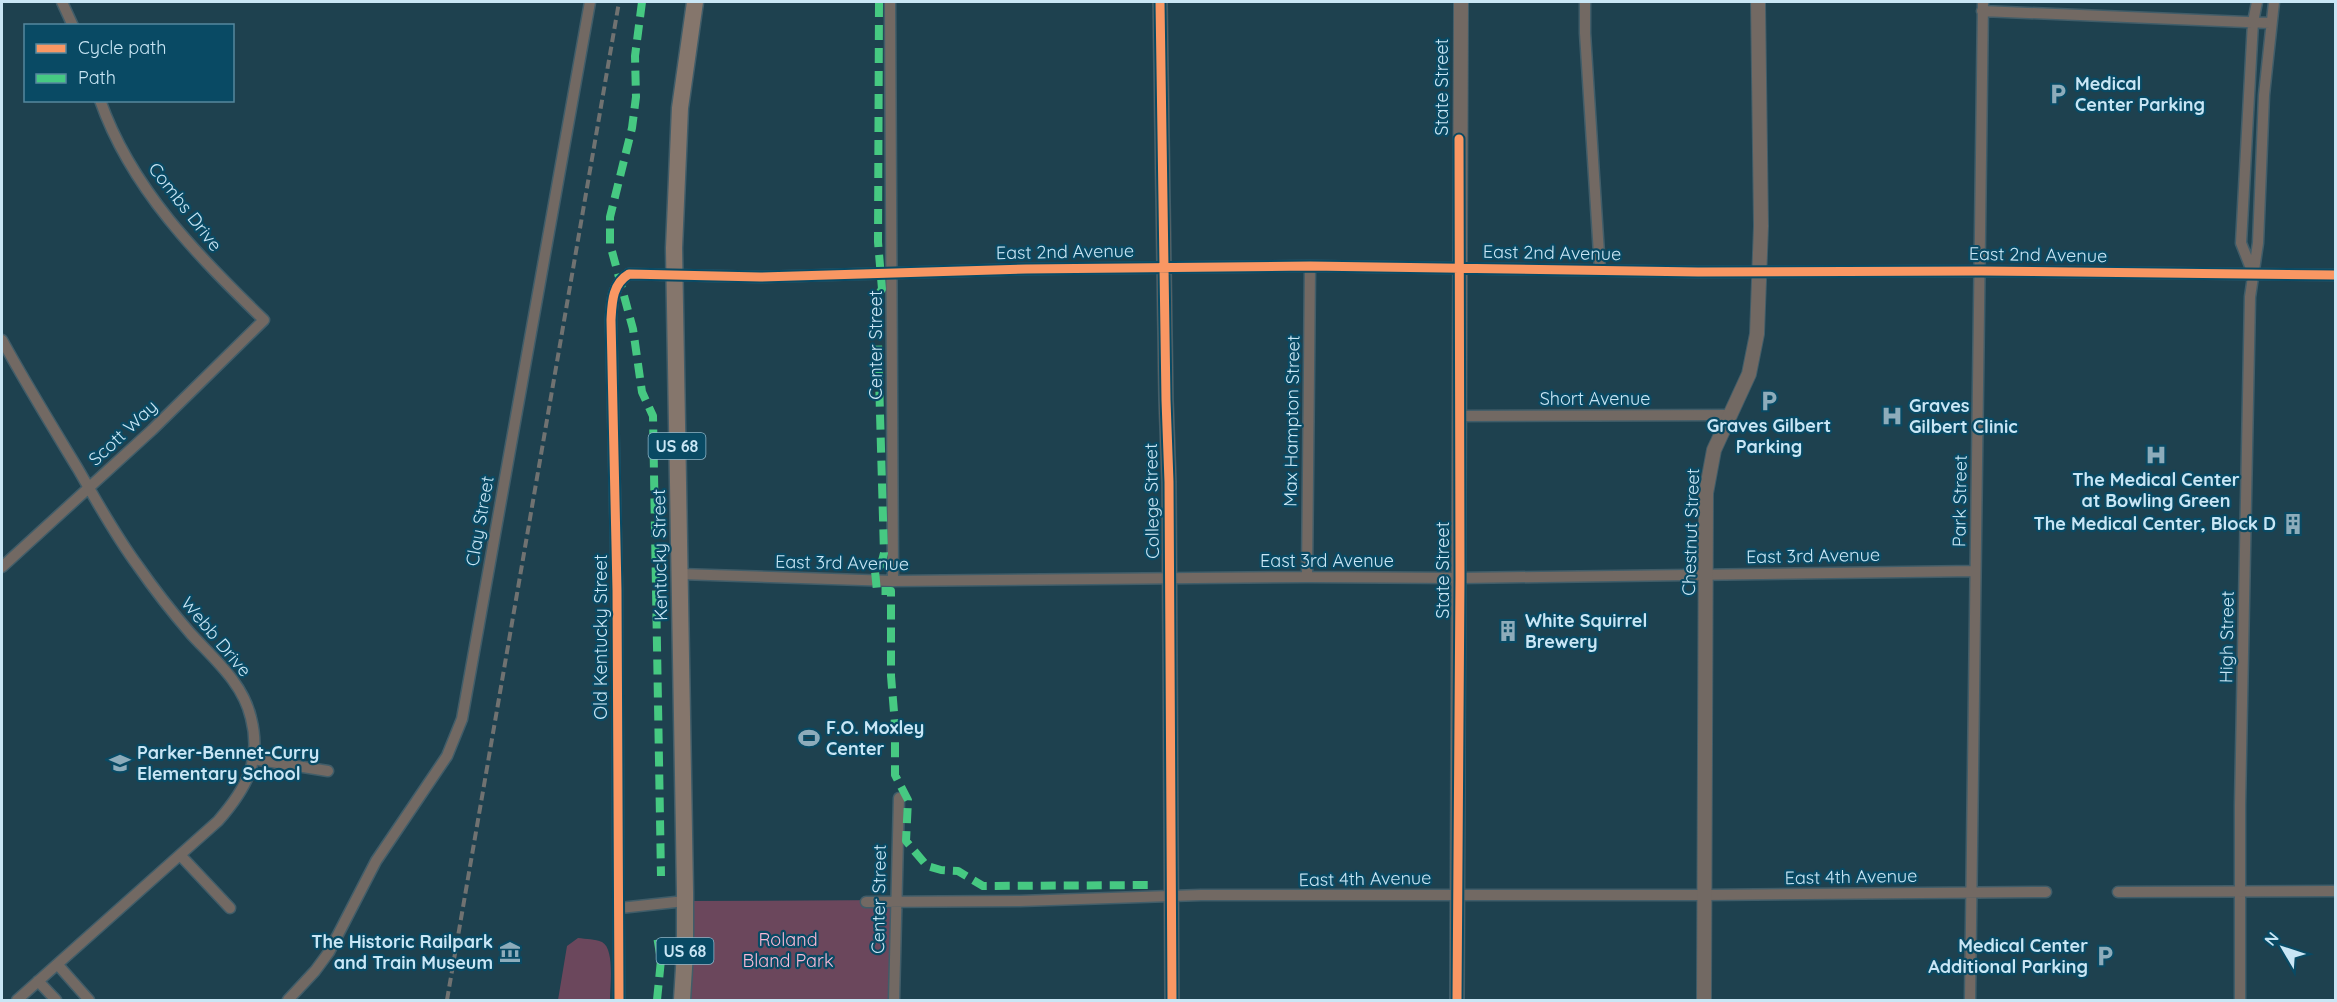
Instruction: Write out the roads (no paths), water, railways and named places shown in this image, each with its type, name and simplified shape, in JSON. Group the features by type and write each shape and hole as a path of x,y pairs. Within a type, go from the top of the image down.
{"main road":[{"name":"Kentucky Street","path":"682,1000 685,971 685,901 674,276 679,128 694,2"}],"street":[{"path":"62,2 72,24"},
{"name":"Clay Street","path":"288,1000 329,952 376,861 447,756 462,719 590,2"},
{"name":"Center Street","path":"890,2 893,581"},
{"name":"College Street","path":"1160,2 1170,578 1172,1000"},
{"name":"State Street","path":"1457,1000 1461,2"},
{"path":"1585,2 1600,270"},
{"name":"Chestnut Street","path":"1704,1000 1706,494 1714,450 1752,365 1757,334 1761,205 1758,2"},
{"path":"2253,274 2241,243 2253,22 2257,2"},
{"name":"High Street","path":"2240,1000 2244,588 2250,297 2258,243 2264,95 2274,2"},
{"path":"1982,6 2270,23"},
{"name":"Park Street","path":"1970,1000 1981,271 1982,6"},
{"name":"Combs Drive","path":"101,102 123,153 159,207 204,260 264,320"},
{"name":"East 2nd Avenue","path":"624,276 639,273 674,276 760,277 1165,266 2336,275"},
{"name":"Max Hampton Street","path":"1307,577 1310,266"},
{"name":"Old Kentucky Street","path":"619,1000 616,452 611,320 614,293 624,276"},
{"name":"Scott Way","path":"2,567 152,430 264,320"},
{"name":"Webb Drive","path":"2,340 125,548 149,582 240,691 253,727 253,759 247,781 235,801 218,821 17,1000"},
{"name":"Short Avenue","path":"1460,416 1730,415"},
{"name":"East 3rd Avenue","path":"680,574 893,581 1307,577 1460,578 1975,571"},
{"path":"253,759 328,771"},
{"name":"Center Street","path":"894,1000 899,798"},
{"path":"181,856 230,908"},
{"path":"2118,892 2336,891"},
{"name":"East 4th Avenue","path":"866,902 1172,896 2046,892"},
{"path":"620,908 685,901"},
{"path":"58,965 89,1000"},
{"path":"38,981 56,1000"}],"railway":[{"path":"447,1000 619,2"}],"place":[{"name":"Medical Center Parking","path":"2058,94"},
{"name":"Graves Gilbert Parking","path":"1769,401"},
{"name":"Graves Gilbert Clinic","path":"1892,416"},
{"name":"The Medical Center at Bowling Green","path":"2156,455"},
{"name":"The Medical Center, Block D","path":"2293,524"},
{"name":"White Squirrel Brewery","path":"1508,631"},
{"name":"F.O. Moxley Center","path":"809,738"},
{"name":"Parker-Bennet-Curry Elementary School","path":"120,763"},
{"name":"The Historic Railpark and Train Museum","path":"510,952"},
{"name":"Medical Center Additional Parking","path":"2105,956"}],"park label":[{"name":"Roland Bland Park","path":"788,950"}]}
